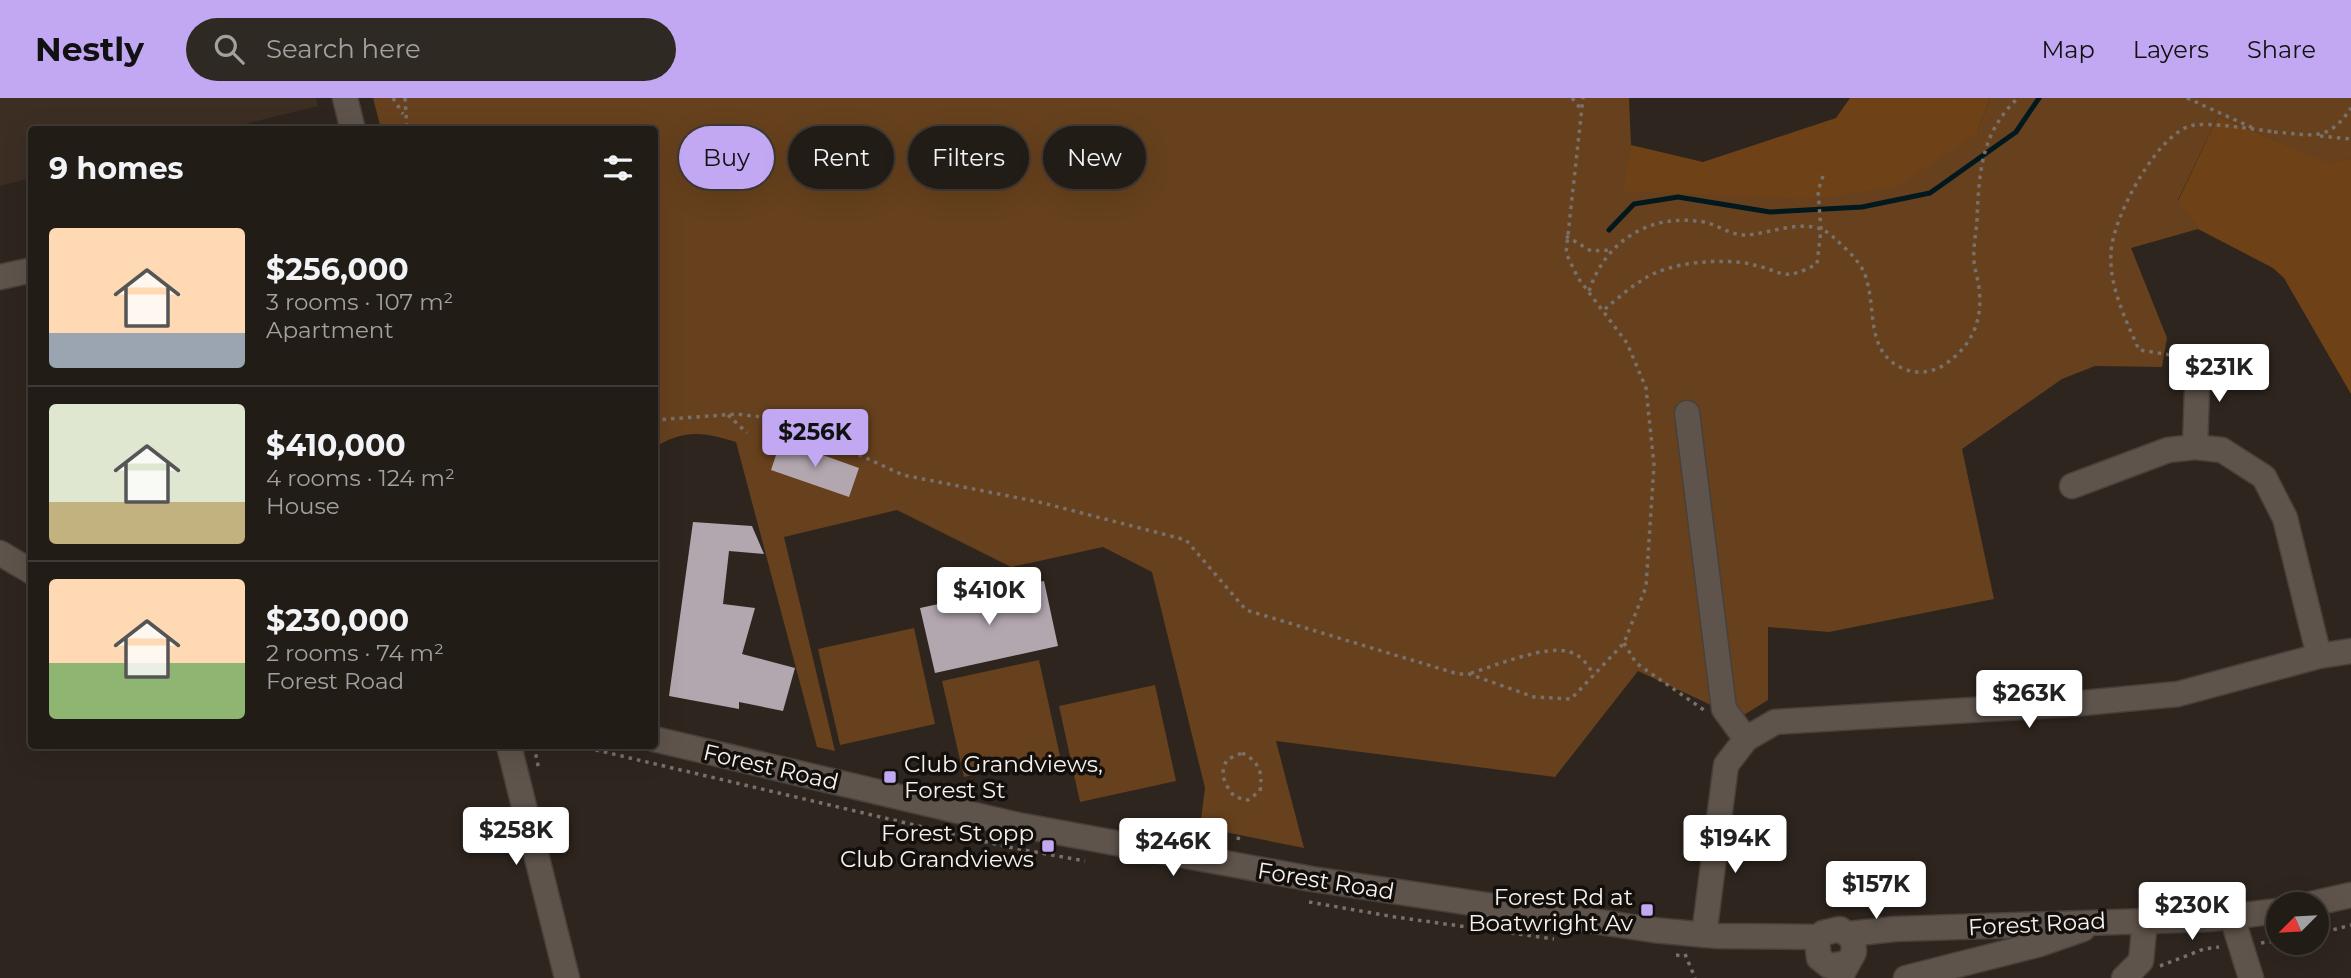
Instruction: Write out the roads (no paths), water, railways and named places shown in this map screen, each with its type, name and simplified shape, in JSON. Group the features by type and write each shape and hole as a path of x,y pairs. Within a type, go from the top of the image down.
{"street":[{"path":"345,98 352,126"},
{"path":"0,277 28,271"},
{"path":"2195,447 2198,359"},
{"path":"1687,413 1724,709 1746,739"},
{"path":"2072,486 2168,450 2195,447 2222,450 2264,478 2285,518 2319,656"},
{"path":"0,553 28,570"},
{"path":"1704,935 1726,765 1746,739 1775,722 2073,704 2178,694 2319,656 2351,651"},
{"name":"Forest Road","path":"658,740 1018,825 1172,855 1545,915 1704,935 1788,935 1810,939 1816,957"},
{"path":"510,749 567,978"},
{"path":"2329,900 2351,895"},
{"name":"Forest Road","path":"1816,957 1834,929 1847,958 1895,929 2232,917 2266,913"},
{"path":"2232,917 2251,978"},
{"path":"2124,978 2141,961 2145,920"},
{"path":"1906,978 2060,939 2100,921"},
{"path":"1816,957 1829,966 1847,958"}],"waterway":[{"path":"1609,230 1634,204 1678,197 1770,212 1862,207 1930,193 2016,132 2039,98"}],"place":[{"name":"Club Grandviews, Forest St","path":"890,777"},
{"name":"Forest St opp Club Grandviews","path":"1048,846"},
{"name":"Forest Rd at Boatwright Av","path":"1647,910"}]}
